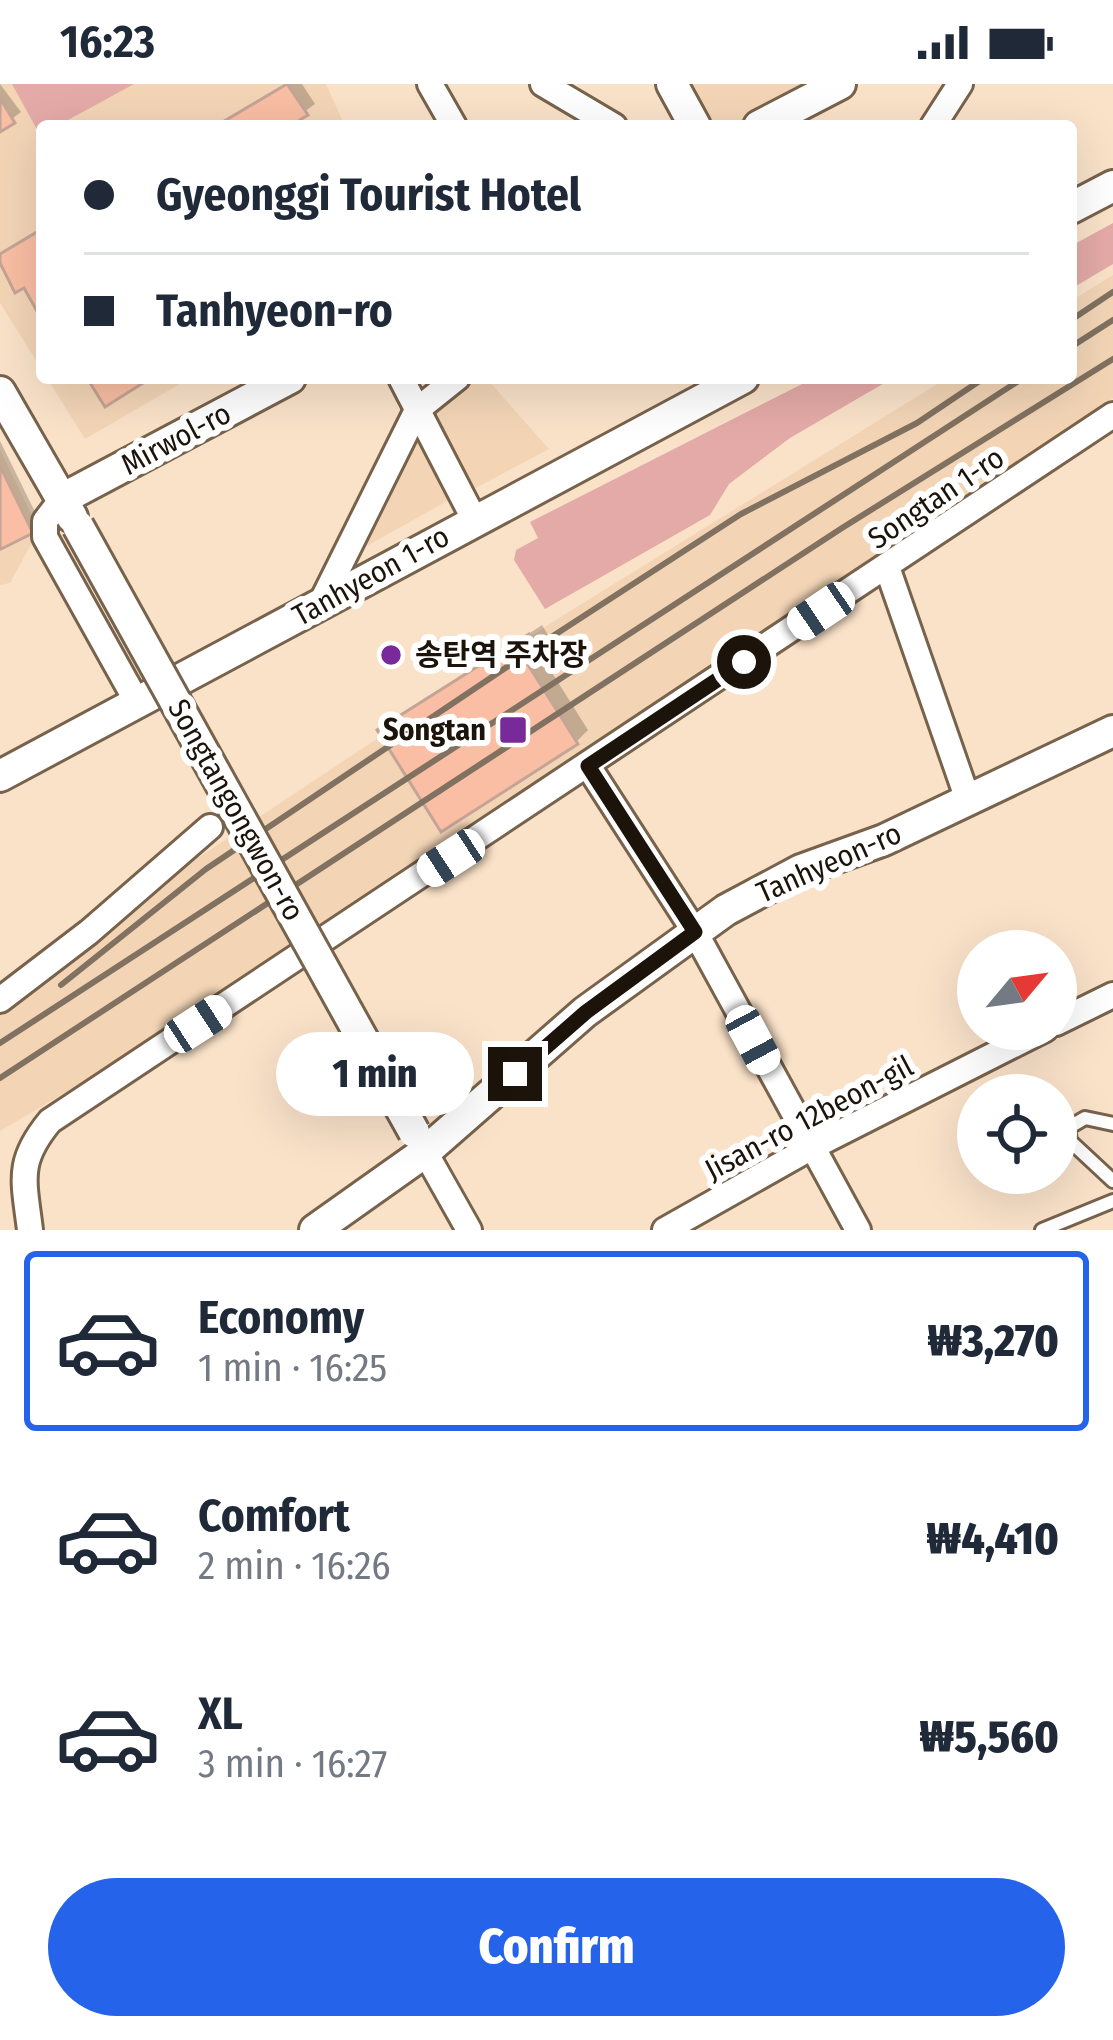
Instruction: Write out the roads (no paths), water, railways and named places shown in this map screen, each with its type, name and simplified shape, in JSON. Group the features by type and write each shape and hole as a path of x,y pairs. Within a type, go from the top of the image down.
{"street":[{"path":"430,84 451,120"},
{"path":"543,84 604,120"},
{"path":"672,84 692,120"},
{"path":"771,120 840,84"},
{"path":"937,120 960,84"},
{"path":"1077,205 1113,186"},
{"name":"Mirwol-ro","path":"70,513 280,384"},
{"path":"404,384 474,519"},
{"path":"321,603 417,410 450,384"},
{"name":"Tanhyeon 1-ro","path":"0,776 732,384"},
{"name":"Songtangongwon-ro","path":"0,392 469,1230"},
{"name":"Songtan 1-ro","path":"30,1230 22,1171 28,1148 50,1121 1113,415"},
{"path":"70,513 45,521 45,537 137,702"},
{"path":"887,568 968,800"},
{"name":"Tanhyeon-ro","path":"315,1230 420,1142 695,932 801,870 884,840 1112,734"},
{"path":"588,766 695,932 858,1230"},
{"path":"0,1000 89,932 210,827"},
{"path":"1077,1013 1113,994"},
{"name":"Jisan-ro 12beon-gil","path":"666,1230 812,1147 1004,1050"}],"lane":[{"path":"1113,1124 1085,1118 1068,1128 1070,1141 1113,1181"},
{"path":"1042,1230 1113,1201"}],"railway":[{"path":"1077,316 1113,292"},
{"path":"1077,343 1113,320"},
{"path":"1077,381 1113,359"},
{"path":"61,985 206,869 556,634 741,514 917,423 975,384"},
{"path":"0,1043 1014,384"},
{"path":"0,1078 842,528 1073,384"}],"place":[{"name":"송탄역 주차장","path":"391,655"},
{"name":"Songtan","path":"513,730"}]}
